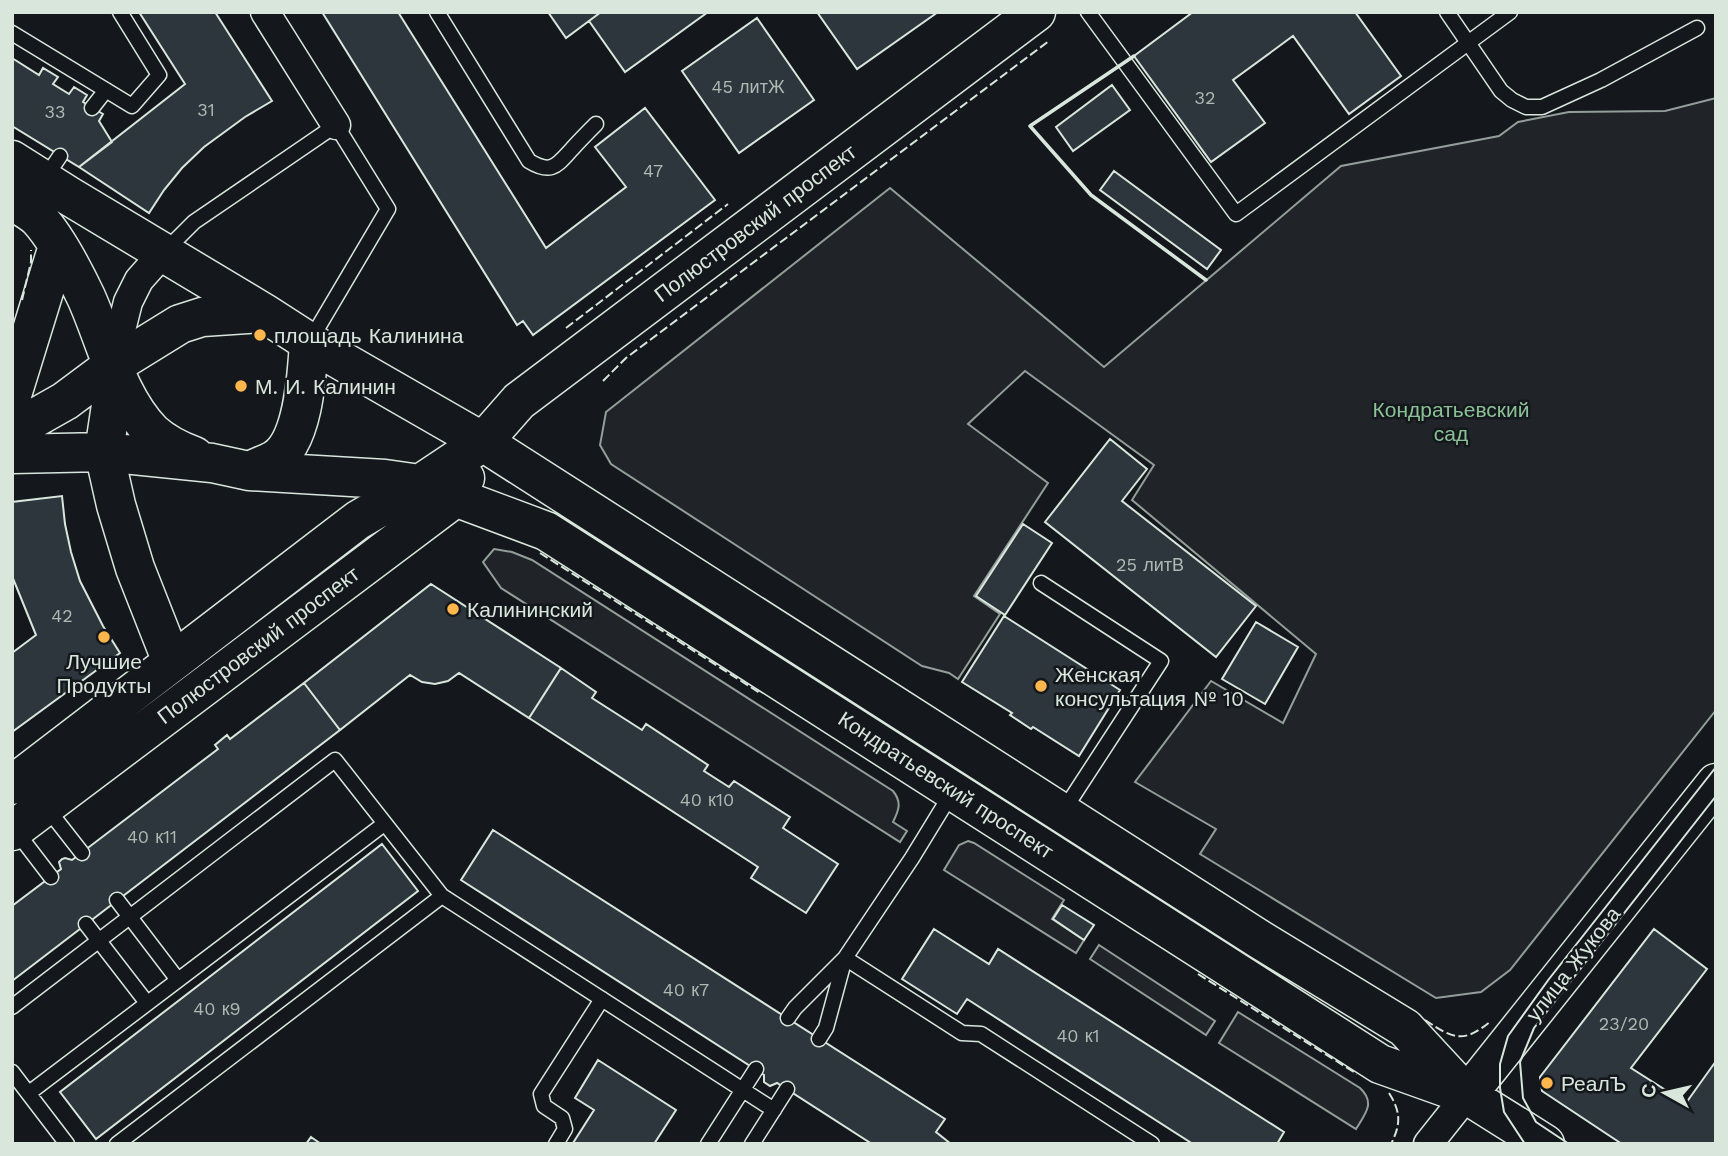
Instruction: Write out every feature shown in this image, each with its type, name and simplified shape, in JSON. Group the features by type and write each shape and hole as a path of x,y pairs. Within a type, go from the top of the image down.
{"main road":[{"name":"Полюстровский проспект","path":"12,785 358,520 420,484 483,442 519,401 1019,17"},
{"path":"12,160 52,168 163,253 309,342 483,442"},
{"path":"12,201 38,217 58,247 86,297 112,366 132,405 152,431 173,447 212,463"},
{"path":"12,395 58,247"},
{"path":"12,431 65,401 112,366 180,324 202,317 264,313"},
{"path":"249,471 276,459 292,441 302,407 309,342"},
{"path":"112,366 111,405 104,452 135,568 172,662"},
{"name":"Полюстровский проспект","path":"13,830 456,497 483,442"},
{"name":"Кондратьевский проспект","path":"483,442 964,774 1051,830 1380,1063 1468,1095 1545,1144"},
{"path":"12,454 104,452 212,463 249,471 385,479 420,484"},
{"name":"Кондратьевский проспект","path":"420,484 547,531 964,774"},
{"name":"улица Жукова","path":"1468,1095 1716,783"}],"street":[{"path":"265,12 336,125"},
{"path":"112,366 128,302 139,280 163,253"},
{"name":"улица Жукова","path":"1428,1144 1468,1095"}],"lane":[{"path":"12,33 132,106 159,75 120,12"},
{"path":"437,12 529,161 538,167 548,168 559,164 596,124"},
{"path":"1088,12 1236,214 1510,12"},
{"path":"1447,12 1501,91 1526,107 1542,107 1601,80 1697,28"},
{"path":"92,108 106,90"},
{"path":"163,253 194,222 336,125 388,209 309,342"},
{"path":"1041,583 1161,661 1051,830"},
{"path":"12,1007 335,760 442,896 774,1110"},
{"path":"788,1018 845,958 964,774"},
{"path":"45,806 82,853"},
{"path":"29,1093 384,824"},
{"path":"13,830 51,877"},
{"path":"117,1144 442,896"},
{"path":"117,900 178,980"},
{"path":"86,924 147,1003"},
{"path":"819,1038 826,1028 845,958"},
{"path":"845,958 962,1033 981,1034 1152,1144"},
{"path":"556,1144 565,1129 562,1118 544,1105 541,1094 601,999"},
{"path":"708,1144 756,1069"},
{"path":"12,1072 67,1144"},
{"path":"752,1144 787,1089"}],"green space":[{"name":"Кондратьевский сад","path":"1716,98 1716,710 1510,970 1481,992 1436,998 1200,854 1216,829 1135,782 1211,681 1283,723 1316,654 1132,500 1154,465 1025,371 968,424 1048,483 974,596 1000,614 958,679 949,673 922,666 611,464 600,445 606,412 890,188 1104,367 1341,166 1499,136 1518,122 1569,112 1665,111"},
{"path":"494,549 512,552 532,560 893,791 899,806 893,822 907,831 900,842 501,588 483,562"},
{"path":"968,841 1064,900 1052,919 1084,940 1076,953 944,870 959,845"},
{"path":"1099,945 1215,1021 1206,1035 1090,959"},
{"path":"1238,1012 1360,1088 1365,1093 1368,1104 1356,1129 1219,1043"}],"building":[{"path":"139,12 215,12 272,101 204,147 182,168 149,213 79,167 185,84"},
{"path":"322,12 398,12 546,248 626,187 595,147 645,108 715,200 533,335 523,321 517,325"},
{"path":"548,12 601,12 566,38"},
{"path":"601,12 708,12 625,72 589,21"},
{"path":"817,12 938,12 857,69"},
{"path":"1193,12 1355,12 1401,76 1349,114 1293,36 1233,80 1265,123 1211,162 1134,56"},
{"path":"757,18 814,100 739,153 682,71"},
{"path":"12,58 39,75 43,68 58,77 53,84 69,94 74,87 87,95 83,102 103,114 99,121 112,142 79,167 12,126"},
{"path":"1112,85 1130,110 1073,151 1056,127"},
{"path":"1114,171 1221,250 1207,269 1100,190"},
{"path":"1110,439 1147,469 1122,501 1256,606 1216,657 1045,522"},
{"path":"62,496 65,524 80,581 120,653 12,732 12,653 36,635 12,576 12,502"},
{"path":"1023,524 1052,543 1005,615 976,596"},
{"path":"431,584 561,668 529,718 459,673 448,681 435,684 422,682 410,675 340,730 304,683"},
{"name":"Женская консультация № 10","path":"1004,616 1120,690 1079,756 1033,727 1031,729 1010,715 1012,713 962,682"},
{"path":"1256,622 1298,647 1265,704 1222,679"},
{"path":"561,668 596,692 592,698 642,730 646,724 708,765 704,771 729,787 734,781 790,817 783,828 838,864 806,913 751,878 758,867 529,718"},
{"path":"304,683 340,730 12,981 12,906 61,869 59,862 62,859 72,860 218,749 215,745 227,735 230,739"},
{"path":"493,830 945,1119 936,1132 951,1144 872,1144 777,1083 770,1086 764,1082 764,1075 461,880"},
{"path":"382,844 418,891 96,1139 60,1092"},
{"path":"1062,905 1094,925 1084,940 1053,919"},
{"path":"934,929 989,964 998,949 1284,1132 1277,1144 1193,1144 967,999 957,1014 902,979"},
{"path":"1654,929 1707,969 1631,1068 1686,1103 1716,1061 1716,1144 1622,1144 1542,1091 1540,1077"},
{"path":"598,1060 676,1110 654,1144 573,1143 594,1110 575,1098"},
{"path":"311,1137 321,1144 306,1144"}],"tram line":[{"path":"1525,1144 1504,1112 1500,1088 1500,1064 1508,1036 1549,979 1716,767"},
{"path":"1569,1144 1536,1122 1523,1098 1520,1062 1534,1028 1716,796"}],"fence":[{"path":"603,381 626,358 1049,41"},
{"path":"566,328 728,204"},
{"path":"22,300 31,262 31,250"},
{"path":"540,553 760,693"},
{"path":"1198,974 1357,1074"},
{"path":"1425,1020 1451,1035 1458,1036 1473,1033 1491,1021"},
{"path":"1389,1093 1396,1106 1398,1118 1397,1130 1391,1144"}],"wall":[{"path":"1134,56 1030,126 1091,195 1206,280"}],"place":[{"name":"площадь Калинина","path":"260,335"},
{"name":"М. И. Калинин","path":"241,386"},
{"name":"Калининский","path":"453,609"},
{"name":"Лучшие Продукты","path":"104,637"},
{"name":"Женская консультация № 10","path":"1041,686"},
{"name":"РеалЪ","path":"1547,1083"}]}
